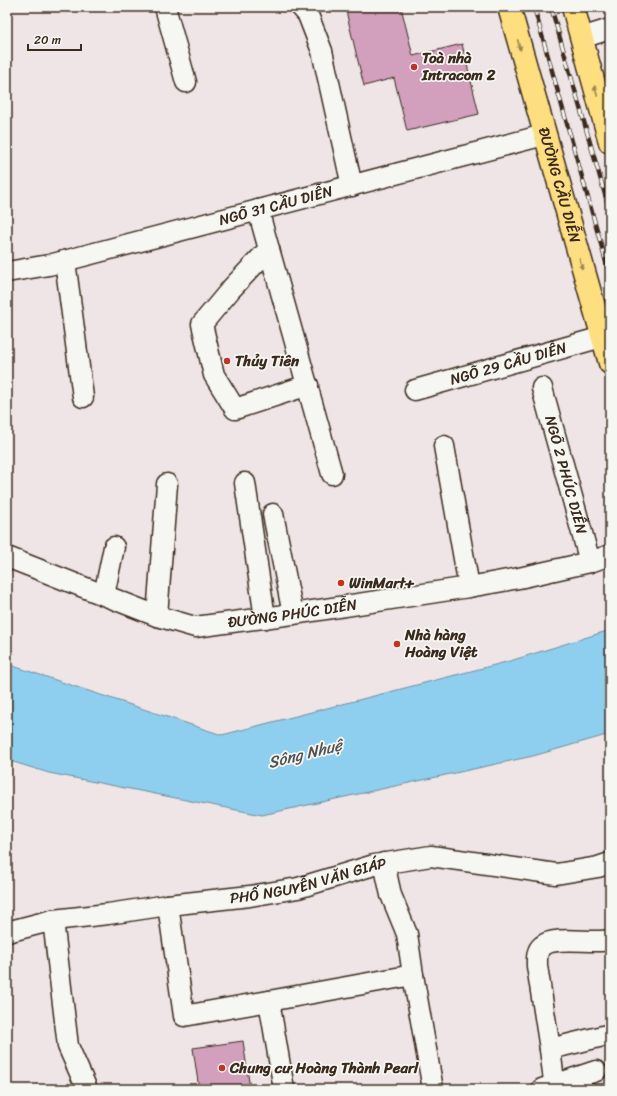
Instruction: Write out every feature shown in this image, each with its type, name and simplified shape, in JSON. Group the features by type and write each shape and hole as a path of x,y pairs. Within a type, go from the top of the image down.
{"highway":[{"name":"ĐƯỜNG CẦU DIỄN","path":"508,7 610,363"},
{"path":"573,7 610,142"}],"street":[{"path":"165,7 186,82"},
{"path":"300,7 308,15 322,51 352,186"},
{"path":"581,38 610,29"},
{"name":"NGÕ 31 CẦU DIỄN","path":"7,272 64,261 544,135"},
{"path":"258,210 332,474"},
{"path":"269,249 232,288 202,324 214,375 235,409 308,385"},
{"path":"64,261 83,398"},
{"name":"NGÕ 29 CẦU DIỄN","path":"415,390 602,337"},
{"name":"NGÕ 2 PHÚC DIỄN","path":"542,388 590,562"},
{"path":"444,446 469,587"},
{"path":"245,483 265,618"},
{"path":"161,617 167,484"},
{"path":"273,514 293,614"},
{"path":"161,617 175,544"},
{"path":"107,596 117,549"},
{"name":"ĐƯỜNG PHÚC DIỄN","path":"7,557 161,617 195,627 293,614 469,587 519,578 590,562 610,555"},
{"name":"PHỐ NGUYỄN VĂN GIÁP","path":"7,932 53,920 250,896 298,888 374,865 431,856 556,874 598,867 610,863"},
{"path":"384,863 391,895 407,934 432,1089"},
{"path":"168,905 184,1016 413,975"},
{"path":"53,920 68,1046 87,1089"},
{"path":"596,1071 550,1088 550,1049 537,966 537,956 541,946 550,941 610,940"},
{"path":"269,1001 284,1089"},
{"path":"550,1049 607,1035"}],"water":[{"name":"Sông Nhuệ","path":"610,630 610,734 533,756 262,815 49,773 7,760 7,664 222,735 510,661"}],"building":[{"name":"Toà nhà Intracom 2","path":"345,7 401,7 413,56 462,44 479,114 407,131 394,78 364,86"},
{"name":"Chung cư Hoàng Thành Pearl","path":"243,1041 250,1089 199,1089 193,1048"}],"railway":[{"path":"534,7 610,276"},
{"path":"551,7 610,212"}],"place":[{"name":"Toà nhà Intracom 2","path":"414,67"},
{"name":"Thủy Tiên","path":"227,361"},
{"name":"WinMart+","path":"341,583"},
{"name":"Nhà hàng Hoàng Việt","path":"397,644"},
{"name":"Chung cư Hoàng Thành Pearl","path":"222,1068"}]}
